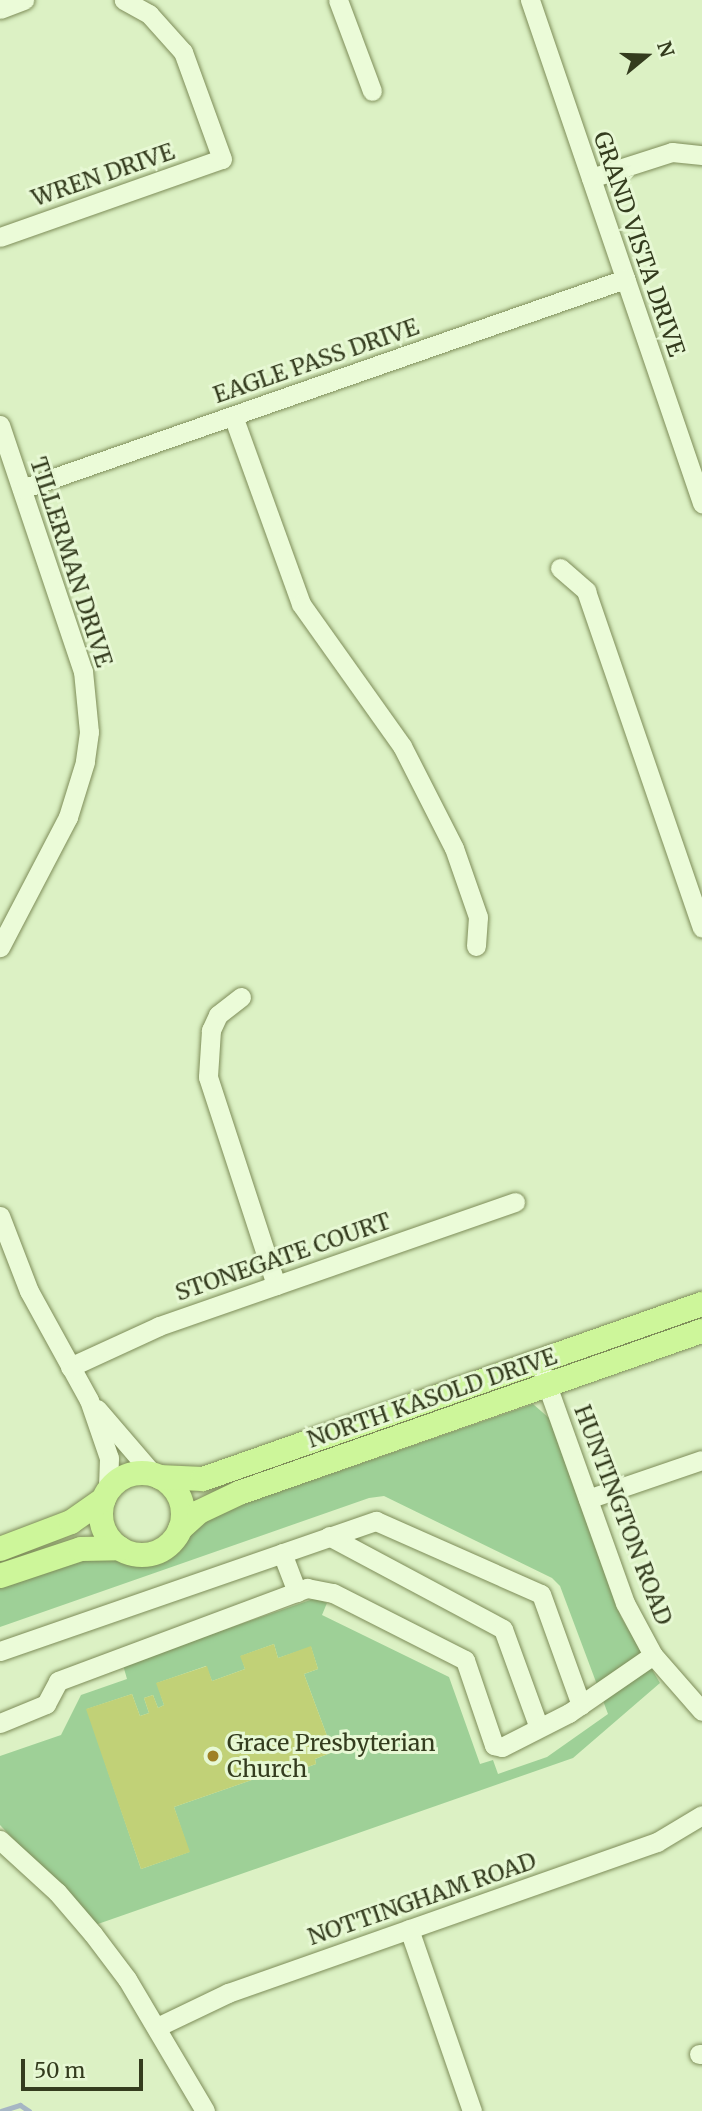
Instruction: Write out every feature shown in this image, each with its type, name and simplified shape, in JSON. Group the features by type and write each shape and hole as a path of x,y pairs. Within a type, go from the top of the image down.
{"main road":[{"name":"NORTH KASOLD DRIVE","path":"156,1476 203,1479 702,1304"},
{"name":"NORTH KASOLD DRIVE","path":"180,1528 199,1512 239,1493 702,1331"},
{"path":"0,1549 71,1522 128,1475 156,1476 180,1499 180,1528 157,1552 141,1555 120,1548 81,1549 0,1576"},
{"path":"106,1495 103,1527 120,1548"}],"street":[{"path":"0,9 24,0"},
{"name":"WREN DRIVE","path":"0,237 222,159 183,52 149,14 124,0"},
{"path":"338,0 372,91"},
{"name":"GRAND VISTA DRIVE","path":"530,0 702,503"},
{"path":"591,178 672,152 702,155"},
{"name":"EAGLE PASS DRIVE","path":"22,489 625,279"},
{"path":"233,416 302,604 402,746 448,836 478,917 476,946"},
{"name":"TILLERMAN DRIVE","path":"0,425 83,671 89,732 85,762 68,817 0,947"},
{"path":"560,568 586,591 693,873 702,928"},
{"path":"241,997 218,1015 211,1030 208,1077 276,1285"},
{"name":"STONEGATE COURT","path":"70,1367 129,1338 515,1202"},
{"path":"0,1216 29,1292 89,1400 109,1458 106,1495"},
{"name":"HUNTINGTON ROAD","path":"538,1361 625,1603 653,1655 702,1711"},
{"path":"89,1400 156,1476"},
{"path":"588,1499 702,1460"},
{"path":"0,1651 376,1521 541,1594 581,1705"},
{"path":"329,1536 503,1629 539,1728"},
{"path":"282,1553 297,1592"},
{"path":"0,1723 46,1704 58,1681 307,1588 332,1593 465,1660 494,1745 502,1748 581,1705 653,1655"},
{"name":"NOTTINGHAM ROAD","path":"157,2027 228,1993 657,1842 702,1815"},
{"path":"0,1840 57,1892 93,1934 157,2027 205,2111"},
{"path":"409,1929 472,2111"}],"green space":[{"path":"533,1404 549,1418 621,1617 660,1683 573,1758 95,1925 0,1825 0,1756 61,1735 81,1695 127,1679 123,1665 316,1598 327,1603 322,1615 449,1677 480,1764 493,1760 498,1774 547,1757 608,1714 560,1586 552,1578 384,1496 369,1498 0,1627 0,1586 95,1554 140,1564 160,1560 175,1550 198,1520","holes":["274,1644 278,1658 311,1647 318,1669 304,1674 333,1752 315,1759 316,1764 283,1776 281,1771 174,1807 189,1852 141,1869 87,1709 132,1694 140,1716 149,1713 144,1698 153,1695 158,1708 164,1705 157,1683 206,1666 212,1681 245,1669 241,1656"]}],"building":[{"name":"Grace Presbyterian Church","path":"274,1644 278,1658 311,1646 318,1669 304,1674 333,1752 315,1759 316,1764 282,1776 281,1771 260,1777 174,1807 190,1852 141,1869 86,1709 132,1694 140,1716 149,1713 144,1698 153,1695 158,1708 164,1705 156,1683 207,1666 212,1681 245,1669 240,1656"}],"waterway":[{"path":"1,2111 20,2105 29,2111"}],"place":[{"name":"Grace Presbyterian Church","path":"213,1756"}]}
